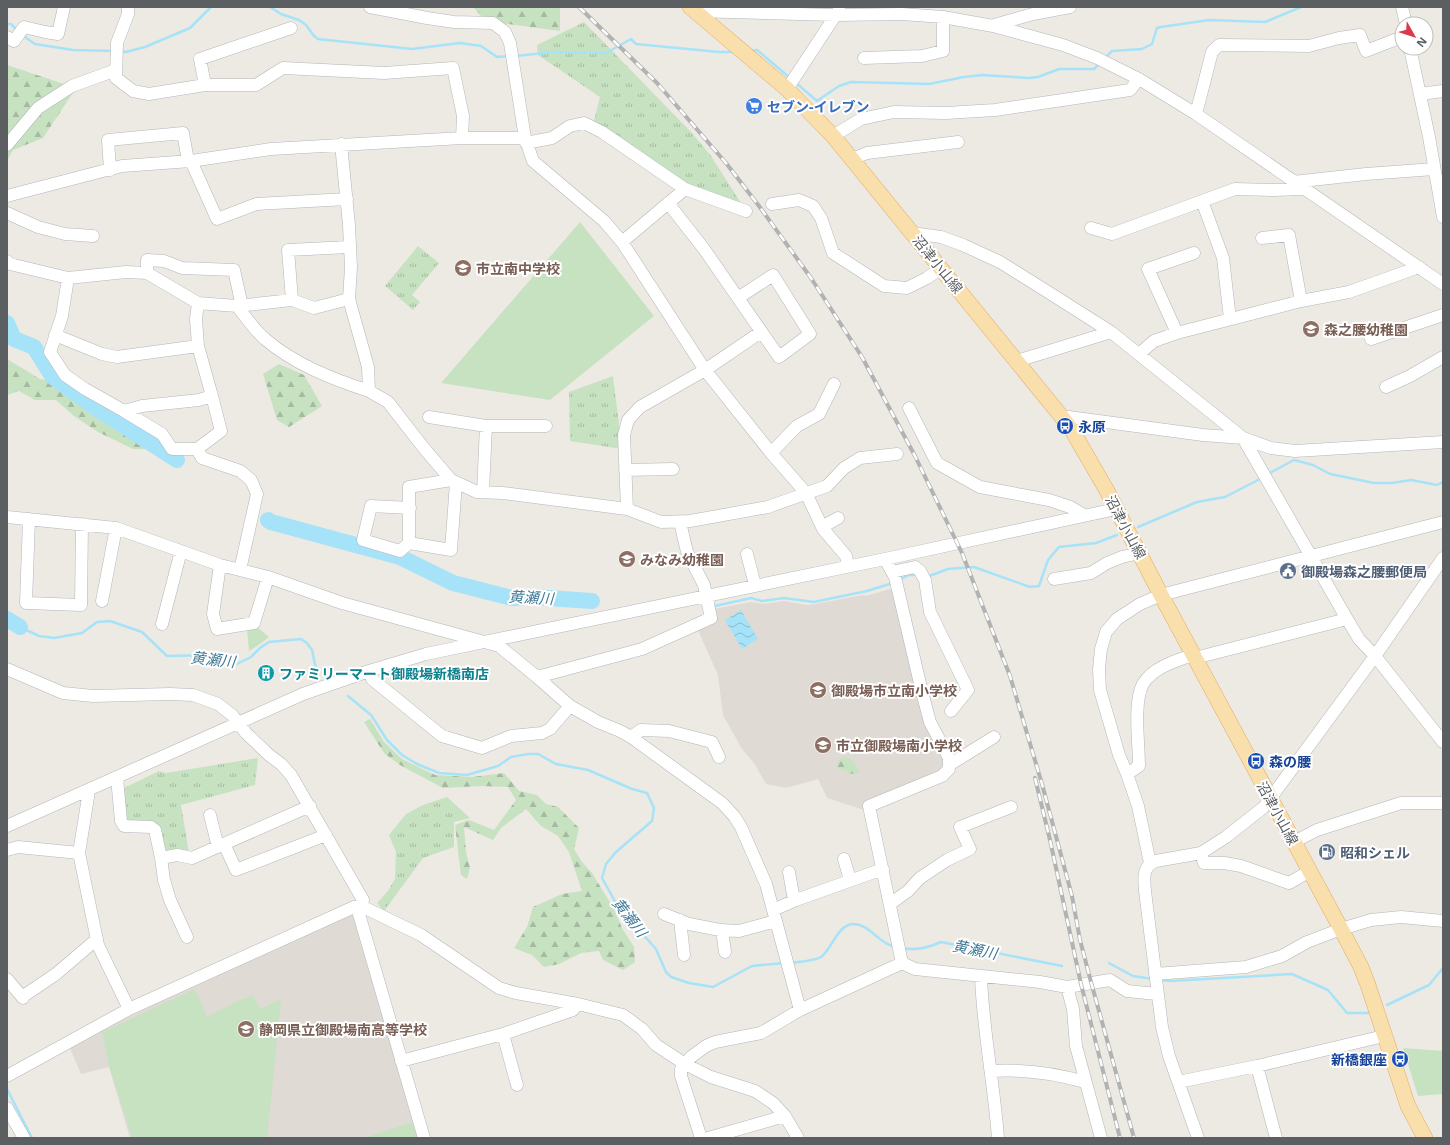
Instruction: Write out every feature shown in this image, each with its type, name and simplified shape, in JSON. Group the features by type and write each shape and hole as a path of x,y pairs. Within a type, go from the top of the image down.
{"main road":[{"name":"沼津小山線","path":"692,9 787,89 833,136 1017,361 1073,432 1140,553 1194,657 1341,928 1360,967 1408,1106 1425,1138"}],"street":[{"path":"7,38 14,41 24,26 58,34 64,7"},
{"path":"128,7 128,14 117,43 116,78 133,91 149,94 205,85 256,85 283,68 384,73 453,68 463,116 462,138"},
{"path":"370,7 454,22 493,23 505,32 510,43 526,140 533,161 604,221 622,242 705,370 771,453 806,493 822,527 846,556 848,566"},
{"path":"993,26 1033,14 1070,7"},
{"path":"692,9 838,11 943,17 993,26 1063,45 1097,58 1139,79 1196,114 1443,284"},
{"path":"787,89 838,11"},
{"path":"864,58 922,56 943,51 943,17"},
{"path":"205,85 200,59 291,28"},
{"path":"1196,114 1212,52 1219,45 1309,46 1339,38 1360,35 1366,51 1394,40"},
{"path":"1412,56 1443,214"},
{"path":"7,145 38,108 72,86 116,70"},
{"path":"833,136 861,119 894,112 946,113 995,110 1130,90 1139,79"},
{"path":"1420,94 1443,91"},
{"path":"7,196 122,166 189,161 271,148 462,138 526,140 552,138 570,126 584,123 602,132 685,189 746,211"},
{"path":"110,170 108,140 182,133 189,161 217,219 256,204 347,199"},
{"path":"852,159 868,153 958,142"},
{"path":"341,144 347,199 351,267 349,299 368,367 369,390"},
{"path":"1091,228 1112,234 1235,189 1298,185 1366,174 1434,169"},
{"path":"622,242 685,189"},
{"path":"772,204 800,200 812,206 821,218 833,253 884,286 907,288 927,278 941,268"},
{"path":"1202,202 1223,258 1230,319"},
{"path":"668,204 704,249 761,332 779,357 810,334 773,275 738,298"},
{"path":"7,213 38,227 65,234 93,236"},
{"path":"912,233 941,237 963,245 1000,262 1111,332 1243,438 1360,639 1443,742"},
{"path":"1262,238 1289,234 1301,301"},
{"path":"292,300 288,250 349,247"},
{"path":"1177,333 1148,269 1194,253"},
{"path":"146,273 147,260 164,261 182,268 234,270 239,306 264,338 286,356 341,382 369,390 388,402 423,448 453,482 477,492 556,499 627,509 661,522 690,522 768,507 827,486 844,468 860,458 897,454"},
{"path":"7,261 10,264 68,278 126,272 146,273 198,302 239,306 292,300 314,308 349,299"},
{"path":"1139,354 1154,341 1177,333 1301,301 1349,292 1419,267"},
{"path":"68,278 62,316 50,352 65,375 85,390 162,434 172,449 198,449 221,431 198,346 196,319 198,302"},
{"path":"1371,338 1443,314"},
{"path":"627,509 624,435 628,420 640,407 705,370 761,332"},
{"path":"1017,361 1111,332"},
{"path":"55,336 102,354 117,357 198,346"},
{"path":"1386,387 1410,376 1443,357"},
{"path":"771,453 797,426 819,414 834,384"},
{"path":"124,411 142,406 199,400 212,396"},
{"path":"909,408 937,463 980,487 1049,500 1070,507 1084,515"},
{"path":"1061,416 1204,435 1243,438 1271,448 1295,451 1443,442"},
{"path":"429,417 486,426 546,426"},
{"path":"483,492 486,426"},
{"path":"198,449 202,458 240,471 251,480 257,494 240,570"},
{"path":"625,470 673,469"},
{"path":"410,508 371,506 363,540 400,551 409,543 410,508 409,487 453,482"},
{"path":"409,543 450,550 453,482"},
{"path":"7,826 239,724 303,694 369,671 426,654 482,641 885,559 1116,509"},
{"path":"7,517 116,528 220,565 268,577 342,603 499,646 570,706 598,722 631,737 722,803 734,816 742,827 766,884 800,1010"},
{"path":"822,527 838,518"},
{"path":"29,519 26,603 81,605 82,524"},
{"path":"537,677 642,649 711,618 704,585 687,552 680,522"},
{"path":"1150,863 1138,806 1119,755 1100,690 1099,669 1101,649 1106,632 1117,619 1140,604 1161,595 1443,522"},
{"path":"102,601 116,528"},
{"path":"162,624 181,551"},
{"path":"1054,579 1091,573 1107,563 1122,557 1140,553"},
{"path":"747,554 755,585"},
{"path":"1198,1138 1169,1056 1162,1027 1144,891 1145,870 1150,863 1201,853 1226,837 1264,807 1375,656 1443,558"},
{"path":"885,559 895,579 930,722 949,758 949,769 942,776 869,806 902,959 915,968 1040,982 1067,987 1110,980 1127,991 1157,991"},
{"path":"220,565 214,614 217,629 254,623 268,577"},
{"path":"895,579 915,567 925,580 930,612 968,690 951,711"},
{"path":"1127,774 1139,766 1138,696 1144,683 1157,670 1194,657 1347,619"},
{"path":"7,670 63,693 93,696 170,694 193,695 218,704 232,715 246,733 282,764 291,775 310,806 363,900 359,914 424,1138"},
{"path":"369,671 372,680 442,736 482,748 511,736 542,733 550,729 570,706"},
{"path":"631,737 641,730 669,731 712,742 719,757"},
{"path":"949,765 994,737"},
{"path":"117,778 121,821 124,826 150,827 155,830 164,880 170,900 187,937"},
{"path":"88,791 79,853 98,945 129,1009"},
{"path":"1294,842 1317,830 1401,803 1443,803"},
{"path":"161,858 177,855 192,858 310,806"},
{"path":"890,904 908,891 925,875 947,860 970,849 960,827 1011,807"},
{"path":"210,815 221,846 236,870 326,835"},
{"path":"7,850 18,847 79,853"},
{"path":"1201,853 1204,863 1224,863 1242,866 1289,883 1310,871"},
{"path":"844,859 850,880"},
{"path":"664,914 689,924 722,930 739,931 774,915 794,900 882,869"},
{"path":"789,872 794,900"},
{"path":"7,1076 129,1009 354,907 361,906 421,935 499,988 516,994 578,1004 623,1015 633,1021 656,1044 685,1064 711,1077 755,1091 773,1103 785,1116 798,1138"},
{"path":"1155,974 1246,967 1282,956 1307,942 1341,928 1371,920 1401,918 1443,921"},
{"path":"680,920 684,955"},
{"path":"722,930 724,952"},
{"path":"7,979 22,998 56,974 97,939"},
{"path":"700,1138 681,1076 681,1069 691,1057 706,1046 715,1042 761,1033 800,1010 902,959"},
{"path":"982,976 982,1007 998,1138"},
{"path":"1067,987 1073,1009 1076,1046 1101,1138"},
{"path":"401,1061 503,1034 573,1010 578,1004"},
{"path":"503,1034 517,1085"},
{"path":"1178,1082 1257,1066 1384,1036"},
{"path":"1257,1066 1276,1138"},
{"path":"991,1071 1036,1071 1067,1076 1086,1082"},
{"path":"7,1108 24,1138"},
{"path":"708,1138 785,1116"}],"shaded area":[{"name":"御殿場市立南小学校","path":"890,589 895,592 943,758 941,769 936,774 864,810 827,798 818,779 786,788 766,784 754,763 742,749 723,715 718,675 697,628 714,609 751,602 763,604 784,601 807,605 863,595 866,596"},
{"name":"静岡県立御殿場南高等学校","path":"354,912 418,1138 130,1138 109,1067 81,1074 69,1046"}],"green space":[{"path":"473,7 558,7 560,8 560,31 486,21"},
{"path":"584,22 692,133 711,156 746,211 689,188 593,125 600,97 538,55 537,45"},
{"path":"7,65 76,88 43,138 13,150 7,161"},
{"path":"580,222 654,316 550,400 441,383"},
{"path":"418,246 439,263 412,295 420,302 413,310 385,286"},
{"path":"7,359 40,379 55,382 152,449 133,449 98,432 74,416 56,400 35,400 19,391 7,395"},
{"path":"279,364 304,375 322,406 289,427 277,420 263,374"},
{"path":"613,376 622,449 570,441 569,392"},
{"path":"257,627 269,637 249,651 247,629"},
{"path":"370,719 384,742 402,759 435,775 472,777 504,773 519,791 537,795 546,804 558,807 579,828 574,849 582,862 592,873 614,909 622,928 634,947 635,962 623,970 603,960 599,951 581,953 559,964 544,967 532,955 514,948 527,927 533,907 562,894 582,891 569,852 558,836 541,826 526,809 501,828 493,840 464,827 466,852 470,868 467,879 461,875 455,825 469,820 494,830 516,800 508,787 481,786 443,788 400,765 384,753 364,722"},
{"path":"843,757 849,758 854,762 859,773 849,774 845,770 838,769 838,762"},
{"path":"258,758 255,785 181,805 189,853 162,852 151,827 125,824 122,789 159,771 166,773"},
{"path":"447,797 470,818 454,822 454,847 423,858 384,911 377,903 388,891 395,879 396,852 389,835 406,814 423,805"},
{"path":"195,989 207,1017 253,995 260,1009 281,999 267,1138 132,1138 109,1066 102,1032"},
{"path":"1403,1048 1443,1051 1443,1094 1418,1096"},
{"path":"412,1122 417,1138 364,1138"}],"water":[{"path":"741,610 758,639 742,649 725,620"}],"waterway":[{"path":"120,51 126,52 145,47 190,28 211,7"},
{"path":"270,7 281,14 299,20 306,25 318,39 412,49 460,43 481,46 497,57 508,56"},
{"path":"1105,58 1112,51 1142,49 1152,44 1157,28 1209,20 1265,22 1301,7"},
{"path":"7,24 11,24 17,30"},
{"path":"22,35 35,44 73,50 113,51"},
{"path":"515,56 555,52 606,53 631,39 636,44 719,52 734,52"},
{"path":"751,51 757,50 790,78"},
{"path":"795,82 817,101 839,86 851,82 929,84 982,75 1029,78 1038,77 1059,69 1094,69 1100,63"},
{"name":"黄瀬川","path":"7,323 14,339 34,347 52,376 96,408 177,460"},
{"path":"1268,474 1294,460 1313,465 1330,474 1374,483 1392,483 1411,480 1437,485 1443,482"},
{"path":"1138,527 1197,502 1225,497 1262,478"},
{"name":"黄瀬川","path":"268,520 400,557 453,583 512,598 533,597 592,601"},
{"path":"929,576 948,569 974,567 1030,587 1039,586 1048,560 1059,547 1096,543 1117,535"},
{"path":"899,580 909,575 914,575"},
{"path":"715,606 751,598 762,601 784,598 814,602 867,591 893,583"},
{"name":"黄瀬川","path":"7,619 20,627"},
{"name":"黄瀬川","path":"20,627 39,636 54,638 82,633 97,622 110,621 142,632 167,656 209,655 228,663 237,664 251,657 269,642 301,639 307,643 312,650 316,669"},
{"name":"黄瀬川","path":"348,696 371,715 387,740 402,755 417,764 439,773 467,775 498,766 511,757 538,754 556,764 588,770 632,789 647,793 654,808 652,821 616,852 606,864 602,878 617,905 656,949 666,972 671,977 689,983 713,987 752,966 784,963"},
{"name":"黄瀬川","path":"791,963 821,957 843,928 847,925 853,924 870,930 884,942 895,947"},
{"name":"黄瀬川","path":"902,948 922,948 941,942 1062,966"},
{"name":"黄瀬川","path":"1109,963 1133,976 1153,979"},
{"name":"黄瀬川","path":"1387,1005 1429,985 1443,968"},
{"name":"黄瀬川","path":"1160,980 1171,981 1292,974 1328,990 1347,1013 1368,1013"},
{"path":"7,1089 32,1138"}],"railway":[{"path":"579,7 657,83 726,163 759,206 811,278 862,357 915,456 962,553 1010,676 1042,784 1072,896 1080,940 1134,1138"},
{"path":"1035,778 1081,984 1120,1138"}],"place":[{"name":"セブン-イレブン","path":"754,106"},
{"name":"市立南中学校","path":"463,268"},
{"name":"森之腰幼稚園","path":"1311,329"},
{"name":"永原","path":"1065,426"},
{"name":"みなみ幼稚園","path":"627,559"},
{"name":"御殿場森之腰郵便局","path":"1288,571"},
{"name":"ファミリーマート御殿場新橋南店","path":"266,673"},
{"name":"御殿場市立南小学校","path":"818,690"},
{"name":"市立御殿場南小学校","path":"823,745"},
{"name":"森の腰","path":"1256,761"},
{"name":"昭和シェル","path":"1327,852"},
{"name":"静岡県立御殿場南高等学校","path":"246,1029"},
{"name":"新橋銀座","path":"1400,1059"}]}
